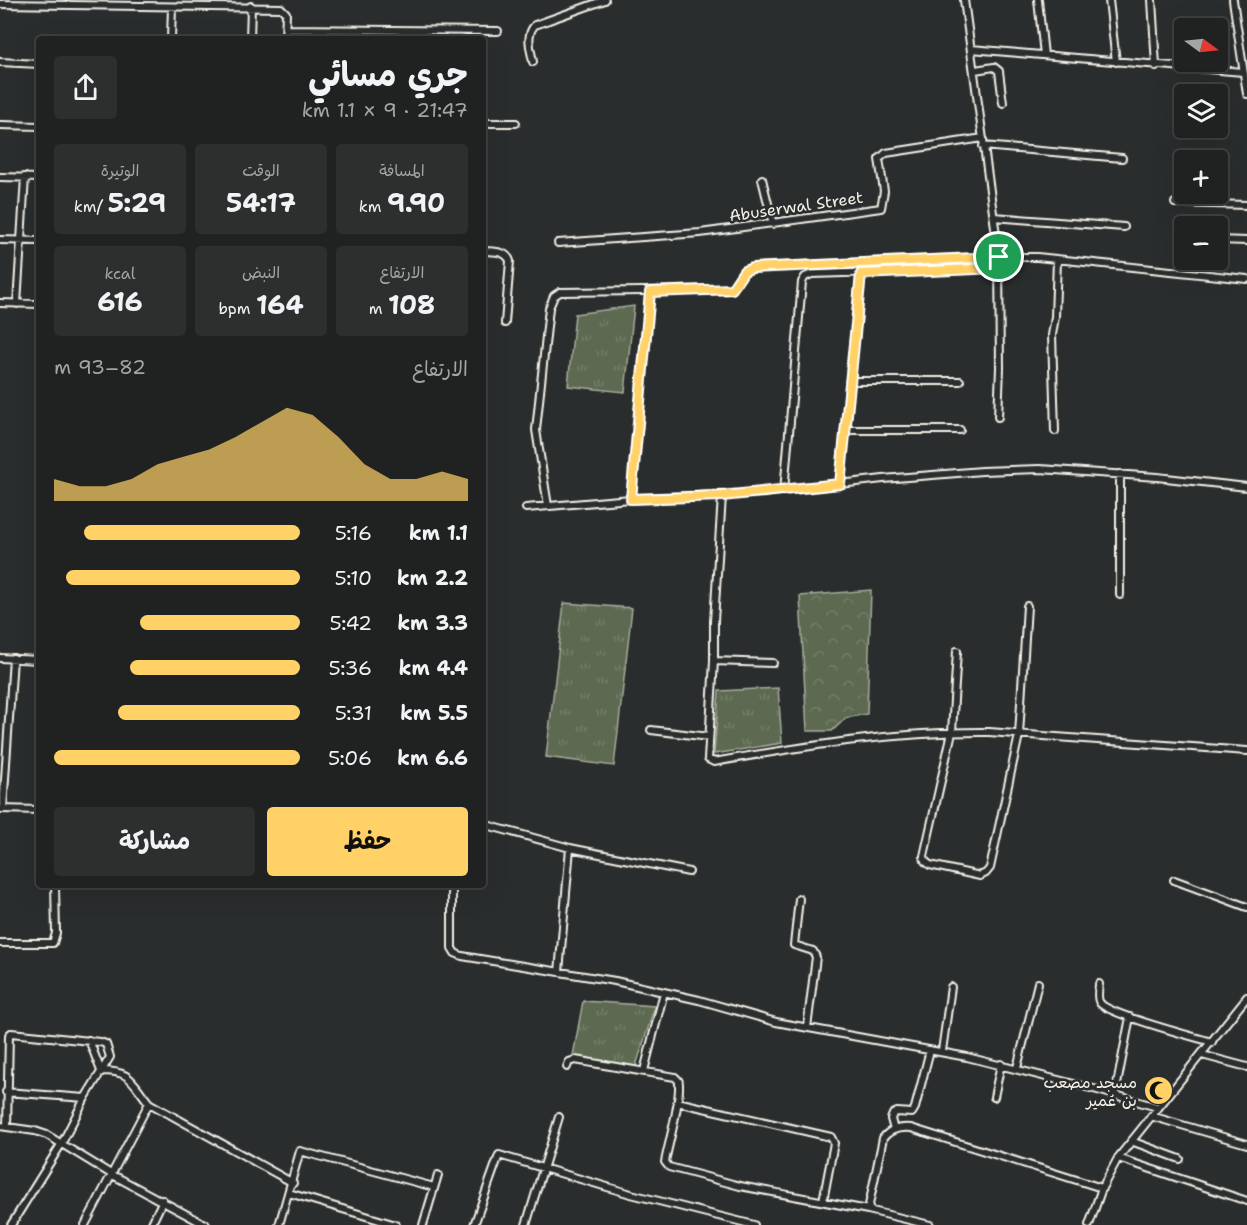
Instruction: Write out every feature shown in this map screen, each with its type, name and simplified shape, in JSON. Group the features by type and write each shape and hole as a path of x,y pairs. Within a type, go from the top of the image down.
{"street":[{"path":"533,62 529,35 535,26 605,0"},
{"path":"964,0 999,257 998,417"},
{"path":"1038,0 1044,55"},
{"path":"1109,0 1116,62"},
{"path":"1152,0 1156,66"},
{"path":"1233,0 1247,94"},
{"path":"0,4 34,2 281,8 286,13 285,36"},
{"path":"250,36 251,6"},
{"path":"171,36 172,7"},
{"path":"286,29 479,35 498,31"},
{"path":"971,49 1244,72"},
{"path":"0,62 36,64"},
{"path":"975,70 994,67 999,71 1004,103"},
{"path":"486,123 516,123"},
{"path":"0,125 36,126"},
{"path":"983,142 1122,158"},
{"name":"Abuserwal Street","path":"558,243 773,224 880,208 884,191 879,159 886,153 983,142"},
{"path":"0,177 36,178"},
{"path":"17,304 25,177"},
{"path":"762,179 773,224"},
{"path":"1210,204 1247,205"},
{"path":"994,217 1124,228"},
{"path":"0,240 36,241"},
{"path":"1228,241 1247,242"},
{"path":"486,251 504,253 510,261 505,323"},
{"path":"548,506 536,430 551,300 560,292 732,289 744,271 752,268 999,257 1037,257 1247,279"},
{"path":"1055,431 1052,334 1058,260"},
{"path":"784,491 802,282 805,276 999,268"},
{"path":"840,484 861,274"},
{"path":"631,499 650,292"},
{"path":"0,303 36,304"},
{"path":"850,381 960,381"},
{"path":"845,430 960,430"},
{"path":"526,508 631,499 722,496 954,473 1040,469 1120,474 1247,487"},
{"path":"1120,474 1120,595"},
{"path":"722,496 708,759 714,762 826,743 952,732 1247,751"},
{"path":"957,651 952,732 924,856 925,861 930,865 980,876 990,868 1019,735 1027,606"},
{"path":"0,658 36,660"},
{"path":"13,658 2,809 36,810"},
{"path":"714,661 772,663"},
{"path":"651,730 709,737"},
{"path":"486,825 570,848 689,872"},
{"path":"559,972 570,848"},
{"path":"1174,880 1247,907"},
{"path":"0,943 53,943 56,933 55,888"},
{"path":"452,890 450,935 455,953 521,967 615,981 776,1022 942,1051 1017,1068 1157,1107"},
{"path":"799,899 794,945 813,951 816,957 807,1028"},
{"path":"1017,1068 1038,983"},
{"path":"1099,984 1099,1002 1130,1017 1212,1042"},
{"path":"942,1051 951,987"},
{"path":"645,1071 664,992"},
{"path":"1089,1225 1102,1188 1118,1158 1247,997"},
{"path":"1115,1095 1130,1017"},
{"path":"11,1225 62,1143 85,1098 110,1057 106,1044 89,1040 11,1033 7,1038 3,1127 42,1133 62,1143 111,1174 206,1225"},
{"path":"89,1040 101,1071"},
{"path":"894,1130 891,1119 893,1114 912,1113 915,1108 930,1050"},
{"path":"1202,1055 1247,1067"},
{"path":"567,1067 569,1062 575,1060 675,1077 680,1084 666,1166 740,1185 868,1210 930,1225"},
{"path":"994,1097 1001,1064"},
{"path":"101,1071 116,1071 126,1075 149,1103 292,1183"},
{"path":"6,1092 85,1098"},
{"path":"677,1102 831,1137 834,1143 823,1201"},
{"path":"85,1225 149,1103"},
{"path":"1151,1116 1247,1144"},
{"path":"525,1225 559,1117"},
{"path":"868,1210 883,1138 901,1128 911,1128 1102,1188"},
{"path":"1131,1141 1180,1159"},
{"path":"279,1225 300,1151 434,1187"},
{"path":"474,1225 499,1155 631,1194 754,1225"},
{"path":"1118,1158 1247,1201"},
{"path":"423,1225 438,1175"},
{"path":"289,1193 396,1225"},
{"path":"151,1225 163,1200"}],"green space":[{"path":"634,306 625,392 568,386 575,314"},
{"path":"871,590 867,714 846,718 832,731 807,731 800,596"},
{"path":"564,603 632,608 614,766 546,757"},
{"path":"778,688 782,743 714,754 719,691"},
{"path":"583,1001 655,1006 636,1066 573,1056"}],"place":[{"name":"مسجد مصعب بن عُمير","path":"1158,1091"}],"route":[{"path":"999,257 999,268 861,274 840,484 722,496 631,499 650,292 732,289 739,276 752,268 823,267 999,257"}]}
